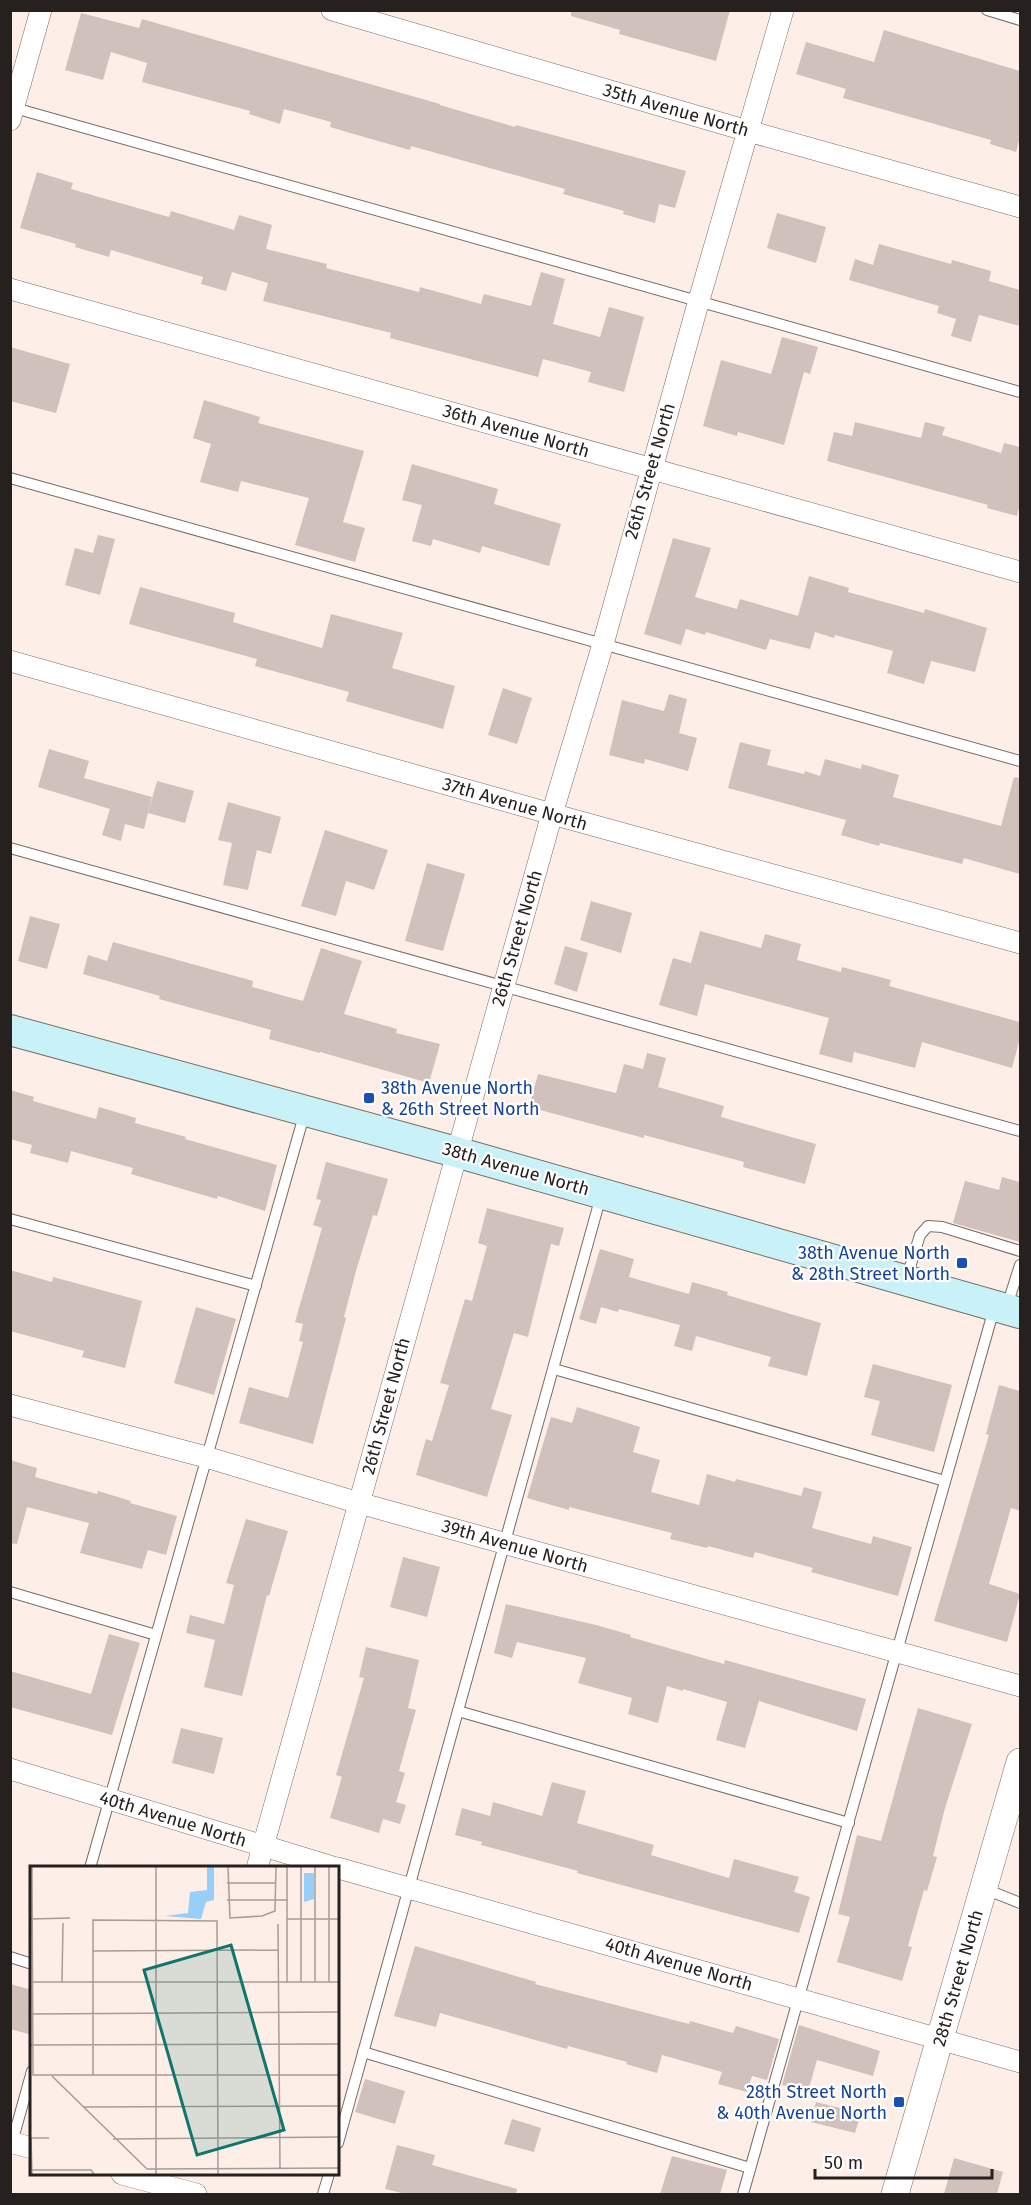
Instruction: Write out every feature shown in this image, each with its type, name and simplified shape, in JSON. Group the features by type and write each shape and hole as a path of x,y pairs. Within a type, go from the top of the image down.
{"main road":[{"name":"38th Avenue North","path":"10,1030 456,1152 1007,1309"}],"street":[{"path":"12,111 41,10"},
{"name":"35th Avenue North","path":"332,10 748,131 1020,207"},
{"name":"26th Street North","path":"258,1866 503,985 603,644 651,468 783,10"},
{"name":"36th Avenue North","path":"10,289 1020,572"},
{"name":"37th Avenue North","path":"10,661 1020,944"},
{"name":"39th Avenue North","path":"10,1404 1020,1686"},
{"name":"28th Street North","path":"895,2194 1020,1762"},
{"name":"40th Avenue North","path":"10,1770 330,1866"},
{"name":"40th Avenue North","path":"339,1869 1020,2061"},
{"path":"11,2142 30,2147"},
{"path":"126,2175 196,2194"}],"lane":[{"path":"987,10 1020,20"},
{"path":"12,111 699,300 1020,392"},
{"path":"10,477 1020,761"},
{"path":"10,848 1020,1131"},
{"path":"91,1866 306,1111"},
{"path":"339,2139 602,1193"},
{"path":"10,1219 255,1286"},
{"path":"906,1280 920,1235 928,1226 942,1227 1020,1251"},
{"path":"743,2194 945,1481 1007,1309 1020,1265"},
{"path":"554,1369 945,1481"},
{"path":"10,1592 156,1635"},
{"path":"458,1711 849,1823"},
{"path":"984,1888 1020,1903"},
{"path":"10,1958 30,1963"},
{"path":"363,2052 750,2168"},
{"path":"10,2149 30,2079"},
{"path":"323,2194 329,2175"}],"building":[{"path":"571,10 730,10 716,61 619,34 620,30 571,16"},
{"path":"81,13 139,28 142,19 515,127 516,125 686,171 675,208 659,204 655,223 623,214 624,211 563,194 565,189 411,146 410,150 364,137 330,127 331,122 284,109 280,124 249,114 250,111 142,82 147,63 111,52 103,80 65,70"},
{"path":"884,30 1020,71 1020,137 1016,152 990,144 991,140 843,98 846,89 796,74 806,42 874,62"},
{"path":"37,172 73,183 71,189 169,217 171,211 234,230 239,215 272,225 266,249 327,264 326,268 419,292 420,287 481,304 484,294 531,306 541,272 565,279 553,324 600,337 609,307 644,317 624,392 588,382 591,372 543,359 538,377 390,338 391,333 263,301 268,283 232,272 226,291 201,284 203,277 111,250 109,257 75,247 76,244 20,228"},
{"path":"777,213 826,227 816,263 767,248"},
{"path":"879,244 951,264 952,260 991,271 989,281 1020,290 1020,326 979,315 971,342 951,336 956,319 937,313 939,306 849,280 855,259 873,265"},
{"path":"782,337 818,347 810,374 804,372 784,445 738,432 737,436 703,426 721,360 771,374"},
{"path":"10,347 70,364 56,413 10,401"},
{"path":"204,400 260,417 258,423 364,451 343,522 365,528 355,562 295,545 309,498 241,481 238,492 200,482 211,444 193,438"},
{"path":"855,422 921,438 925,422 945,427 942,435 1001,453 1004,443 1020,447 1020,504 1017,516 987,508 988,505 827,461 834,432 852,436"},
{"path":"412,464 498,489 494,504 561,524 549,566 482,546 480,553 433,539 431,546 412,541 422,505 402,500"},
{"path":"98,535 115,539 100,595 65,585 75,548 93,553"},
{"path":"673,538 711,548 695,597 737,609 740,599 798,616 809,576 849,588 848,592 924,613 925,609 987,628 975,672 931,661 924,684 887,673 893,651 835,635 834,638 815,632 810,649 770,639 766,650 706,632 705,635 686,629 681,645 644,634"},
{"path":"140,587 235,613 233,622 322,648 331,614 403,633 392,668 455,686 443,729 346,701 349,692 255,666 257,659 129,624"},
{"path":"503,688 532,698 517,744 488,735"},
{"path":"669,694 687,699 679,733 697,738 688,771 645,759 644,764 609,755 622,700 664,711"},
{"path":"740,742 771,750 767,765 804,774 805,771 820,776 825,759 861,769 862,764 899,775 893,797 1001,826 1014,777 1020,778 1020,874 964,858 962,864 880,843 879,846 841,835 846,820 728,788"},
{"path":"49,749 89,761 84,778 152,797 144,829 125,824 121,841 102,835 110,809 38,787"},
{"path":"157,781 194,791 185,823 148,813"},
{"path":"228,802 281,817 271,854 257,850 248,890 223,885 232,843 218,840"},
{"path":"325,830 388,850 374,890 346,881 336,916 301,906"},
{"path":"427,863 465,874 443,951 405,941"},
{"path":"591,901 632,913 621,953 580,940"},
{"path":"30,916 60,924 47,969 18,961"},
{"path":"700,931 761,948 765,934 801,944 797,960 841,972 842,967 891,980 889,986 1020,1022 1020,1038 1012,1068 922,1042 915,1068 854,1052 852,1063 819,1054 829,1018 705,984 697,1016 659,1005 673,958 691,963"},
{"path":"113,942 253,981 252,987 303,1001 321,948 362,961 344,1014 397,1029 396,1033 440,1044 429,1083 269,1039 271,1030 159,999 160,996 83,974 88,955 107,961"},
{"path":"565,946 588,953 577,992 554,984"},
{"path":"647,1053 666,1058 658,1087 724,1106 721,1117 816,1144 805,1184 743,1167 744,1162 529,1107 538,1074 616,1093 624,1064 643,1069"},
{"path":"10,1090 34,1097 33,1101 96,1119 99,1107 136,1118 135,1123 277,1165 265,1211 218,1196 217,1199 131,1174 133,1168 71,1151 68,1163 30,1153 32,1145 10,1139"},
{"path":"326,1162 388,1179 377,1216 373,1215 356,1271 313,1444 239,1423 249,1387 288,1398 303,1342 299,1341 303,1324 295,1322 322,1228 313,1225 321,1200 316,1199"},
{"path":"1002,1177 1020,1182 1020,1242 953,1223 965,1181 999,1190"},
{"path":"487,1208 564,1228 559,1246 551,1244 528,1337 514,1333 491,1409 512,1415 487,1497 416,1475 426,1439 432,1441 449,1385 440,1383 465,1299 472,1301 487,1246 478,1243"},
{"path":"600,1249 634,1259 629,1277 689,1294 692,1282 821,1323 807,1376 768,1366 771,1357 696,1336 692,1351 674,1346 680,1325 619,1309 618,1312 601,1307 596,1324 579,1319"},
{"path":"10,1270 52,1282 53,1277 142,1301 125,1368 82,1357 84,1351 10,1331"},
{"path":"196,1307 236,1319 214,1395 174,1383"},
{"path":"873,1364 952,1385 934,1452 871,1435 880,1401 864,1397"},
{"path":"999,1385 1020,1391 1020,1511 1011,1508 989,1584 1020,1594 1007,1642 934,1621 989,1435 986,1434"},
{"path":"577,1407 640,1427 633,1452 660,1460 651,1492 699,1505 707,1474 801,1496 804,1487 822,1492 812,1528 871,1544 873,1536 912,1547 898,1596 811,1572 813,1568 755,1552 753,1558 708,1546 707,1548 670,1539 672,1533 569,1507 569,1510 527,1498 551,1417 572,1423"},
{"path":"10,1460 37,1468 35,1477 97,1494 98,1491 177,1516 166,1555 148,1550 142,1569 80,1553 89,1523 27,1507 17,1544 10,1543"},
{"path":"246,1519 288,1531 269,1596 267,1595 242,1696 204,1687 215,1640 186,1633 190,1615 224,1624 234,1585 226,1583"},
{"path":"403,1557 440,1567 427,1617 390,1607"},
{"path":"506,1604 596,1625 724,1664 725,1660 866,1699 857,1731 759,1701 745,1748 716,1740 727,1702 667,1686 658,1723 628,1714 632,1698 578,1683 586,1658 517,1642 512,1658 494,1653"},
{"path":"109,1634 140,1643 112,1735 10,1707 10,1671 91,1694"},
{"path":"366,1647 419,1660 408,1708 416,1710 399,1771 405,1773 396,1802 406,1805 400,1824 383,1819 379,1833 330,1818 342,1777 336,1775 364,1678 359,1677"},
{"path":"918,1708 972,1724 945,1808 933,1856 937,1857 927,1891 924,1890 908,1946 912,1947 902,1981 837,1962 850,1917 838,1914 857,1835 881,1841"},
{"path":"181,1728 223,1738 214,1774 172,1763"},
{"path":"552,1782 586,1791 577,1823 654,1845 651,1855 729,1878 734,1859 799,1877 794,1892 810,1897 799,1933 577,1873 578,1871 481,1845 482,1842 455,1835 462,1808 490,1816 493,1802 542,1816"},
{"path":"415,1946 536,1982 535,1984 689,2024 690,2021 733,2033 736,2026 779,2039 767,2080 752,2076 747,2092 718,2084 722,2072 662,2055 657,2073 626,2064 627,2062 568,2046 567,2049 440,2013 436,2027 394,2016"},
{"path":"10,1984 30,1989 30,2034 10,2029"},
{"path":"799,2025 880,2051 873,2076 817,2060 808,2092 782,2085"},
{"path":"365,2079 405,2091 395,2124 355,2112"},
{"path":"816,2102 861,2113 855,2133 811,2122"},
{"path":"512,2119 541,2128 534,2152 504,2144"},
{"path":"397,2145 435,2155 432,2165 517,2189 516,2194 406,2194 385,2189"},
{"path":"672,2156 727,2170 720,2194 660,2194"},
{"path":"954,2158 1003,2172 997,2194 944,2194"}],"place":[{"name":"38th Avenue North & 26th Street North","path":"369,1098"},
{"name":"38th Avenue North & 28th Street North","path":"962,1263"},
{"name":"28th Street North & 40th Avenue North","path":"899,2102"}]}
